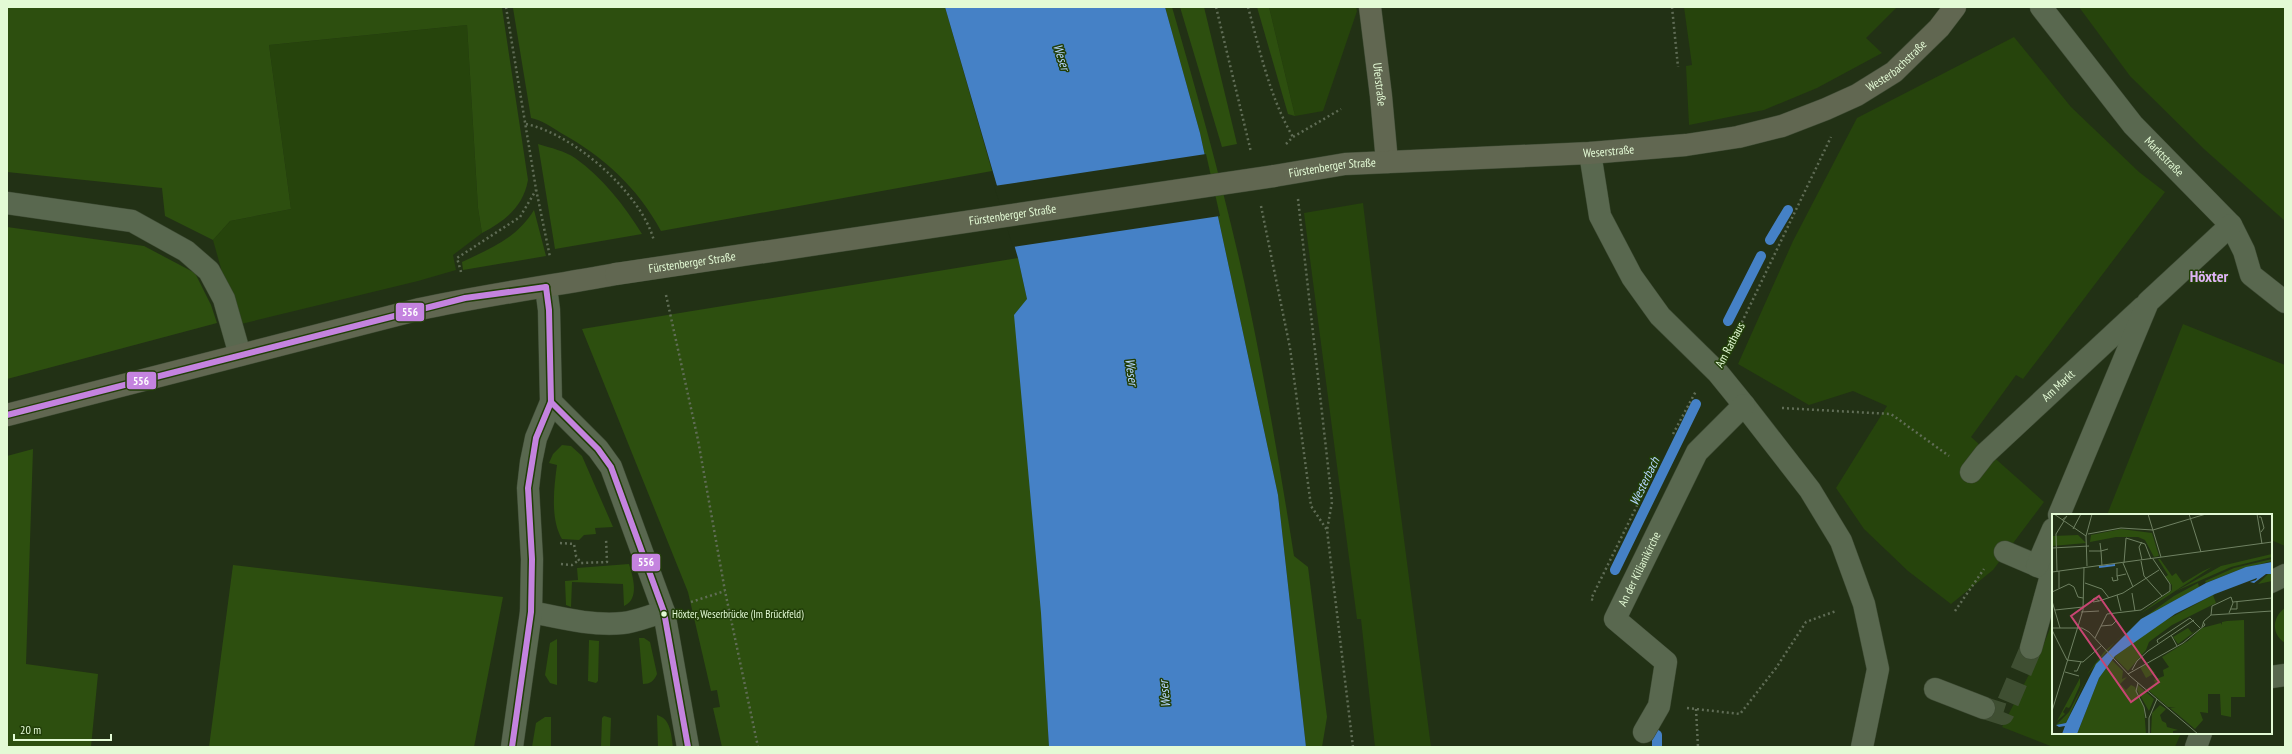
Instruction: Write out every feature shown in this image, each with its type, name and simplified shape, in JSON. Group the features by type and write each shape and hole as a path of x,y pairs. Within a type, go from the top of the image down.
{"main road":[{"name":"Uferstraße","path":"1370,7 1381,96 1387,162"},
{"name":"Westerbachstraße","path":"1826,109 1857,95 1894,72 1940,28 1955,7"},
{"name":"Weserstraße","path":"1387,162 1590,153 1686,145 1738,137 1782,126 1826,109"},
{"name":"Fürstenberger Straße","path":"7,415 240,354 465,298 546,287 616,274 1274,176 1332,166 1387,162"}],"street":[{"name":"Marktstraße","path":"2040,7 2133,125 2231,225 2244,251 2251,275 2285,302"},
{"name":"Am Rathaus","path":"1590,153 1600,216 1632,277 1660,316 1718,373"},
{"path":"7,203 132,221 186,251 209,271 224,299 240,354"},
{"name":"Am Markt","path":"1971,472 1985,454 2231,225"},
{"path":"512,747 531,612 532,559 528,488 536,438 551,402 549,310 546,287"},
{"name":"Am Markt","path":"2059,514 2148,302"},
{"path":"1718,373 1810,490 1841,541 1864,604 1878,669 1862,747"},
{"path":"551,402 598,449 611,467 664,612 688,747"},
{"name":"An der Kilianikirche","path":"1644,732 1659,706 1666,662 1615,619 1697,452 1744,405"},
{"path":"2038,566 2052,531"},
{"path":"2006,552 2052,572 2031,648"},
{"path":"2272,582 2285,575"},
{"path":"531,612 571,621 623,623 664,612"},
{"path":"2272,677 2285,675"},
{"path":"1935,689 1984,708"},
{"path":"2196,747 2201,734"}],"path":[{"path":"506,7 536,189 551,258"},
{"path":"1216,7 1252,153"},
{"path":"1248,7 1266,70 1284,121 1293,137 1341,109"},
{"path":"1672,7 1678,67"},
{"name":"Am Rathaus","path":"1718,373 1837,126 1826,109"},
{"path":"526,124 540,129 578,148 610,176 636,202 650,227 654,242"},
{"path":"461,272 457,258 520,216 536,189"},
{"path":"1298,197 1332,502 1327,530 1353,747"},
{"path":"1261,204 1290,348 1311,506 1327,530"},
{"path":"665,289 698,440 725,591 758,747"},
{"path":"1744,405 1891,414 1971,472"},
{"path":"563,543 574,544 576,556 581,563 607,562 605,534"},
{"path":"561,564 572,565 579,560"},
{"path":"1955,611 1987,565"},
{"path":"687,604 725,591"},
{"path":"1659,706 1740,714 1776,668 1806,622 1829,613"},
{"path":"1696,709 1698,747"}],"shaded area":[{"path":"7,7 945,7 992,171 661,231 642,201 618,174 576,142 539,120 531,118 513,8 502,8 528,180 526,189 518,205 506,218 482,233 478,208 467,25 269,45 291,209 230,221 213,240 165,216 162,188 7,172"},
{"path":"1165,7 1172,7 1224,195 1242,271 1279,463 1294,556 1308,567 1327,717 1322,747 1306,747 1278,495 1200,133"},
{"path":"1180,7 1204,7 1237,144 1222,147"},
{"path":"1257,7 1269,7 1295,116 1288,114"},
{"path":"1269,7 1356,7 1357,11 1323,111 1295,116"},
{"path":"1684,7 1897,7 1866,38 1882,53 1817,88 1764,110 1689,125 1686,66 1692,65"},
{"path":"2079,7 2285,7 2285,221 2204,149 2130,76"},
{"path":"467,25 478,208 482,233 453,255 456,270 418,281 237,325 213,240 230,221 291,209 269,45"},
{"path":"2014,37 2071,107 2139,172 2165,192 2023,379 2016,375 1971,437 2044,502 1993,570 1951,604 1908,571 1864,529 1836,488 1887,406 1853,391 1809,405 1738,364 1793,241 1857,118"},
{"path":"538,144 567,153 595,174 628,213 642,234 555,249"},
{"path":"1363,203 1392,447 1431,747 1375,747 1361,619 1357,619 1304,213"},
{"path":"534,210 546,256 463,270 462,262 493,247 511,236 527,220"},
{"path":"7,227 144,246 195,273 211,305 217,323 7,379"},
{"path":"1018,258 1027,299 1049,747 722,747 713,708 720,707 717,690 711,691 688,592 582,329"},
{"path":"2183,324 2285,365 2285,546 2272,540 2272,514 2107,514"},
{"path":"562,445 571,446 582,456 613,527 595,528 596,534 584,535 579,540 562,539 558,531 554,513 554,493 557,465 549,463 553,454"},
{"path":"33,449 26,664 98,674 91,747 7,747 7,456"},
{"path":"629,564 634,593 629,603 624,606 623,584 572,582 571,607 566,605 565,581 578,580 577,568"},
{"path":"233,565 503,597 474,747 209,747"},
{"path":"2285,608 2285,643 2277,635 2275,626 2278,616"},
{"path":"2052,624 2052,734 2181,734 2175,747 2053,747 2002,727 2041,651"},
{"path":"639,638 644,638 650,642 657,674 652,682 645,684 643,684"},
{"path":"557,639 557,685 550,683 545,675 550,643"},
{"path":"589,640 599,641 598,681 596,683 588,681"},
{"path":"657,715 662,717 668,723 673,747 658,747"},
{"path":"604,716 611,718 610,747 601,747 602,718"},
{"path":"545,717 551,717 551,747 532,747 536,723"}],"water":[{"name":"Weser","path":"945,7 1165,7 1200,133 1278,495 1306,747 1049,747 1041,613 1014,315 1027,299 1018,258"}],"pier":[{"path":"1206,154 1220,216 1013,247 994,186"}],"waterway":[{"name":"Westerbach","path":"1770,240 1788,210"},
{"name":"Westerbach","path":"1728,321 1761,256"},
{"name":"Westerbach","path":"1615,570 1696,404"},
{"name":"Westerbach","path":"1657,735 1657,747"}],"tunnel":[{"path":"1984,708 2003,714 2031,648"}],"transit line":[{"name":"556","path":"7,415 465,298 546,287"},
{"name":"556","path":"512,747 531,612 532,559 528,488 536,438 551,402 549,310 546,287"},
{"name":"556","path":"551,402 598,449 611,467 664,612 688,747"}],"place":[{"name":"Höxter, Weserbrücke (Im Brückfeld)","path":"664,614"}],"district":[{"name":"Höxter","path":"2209,276"}]}
